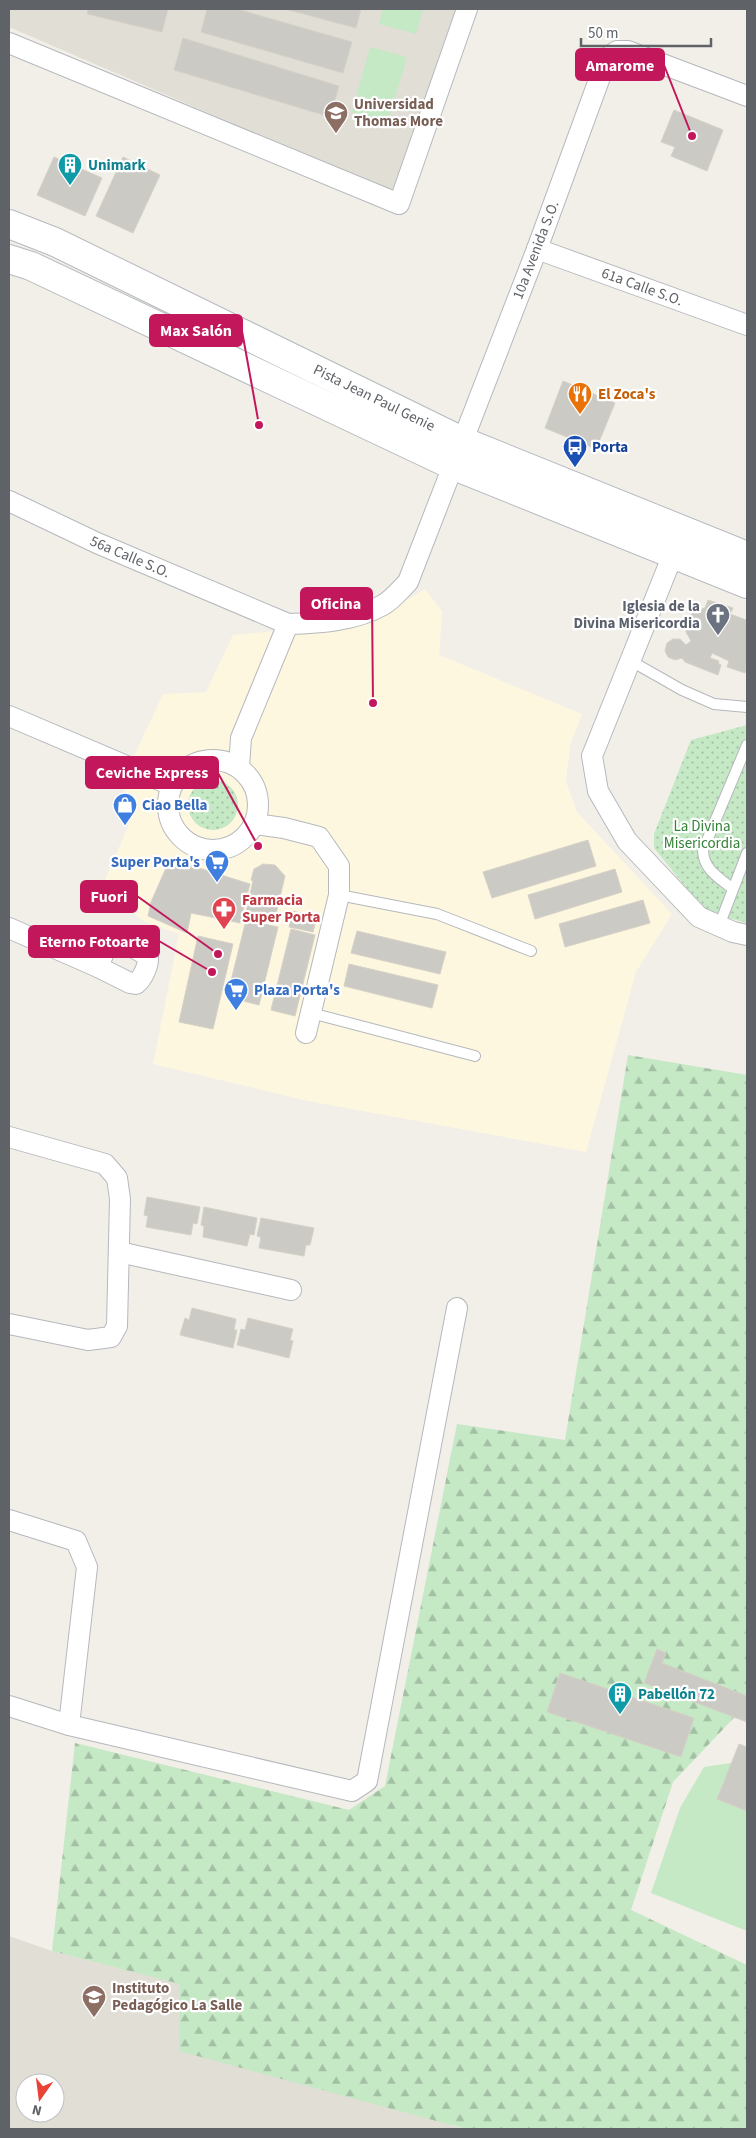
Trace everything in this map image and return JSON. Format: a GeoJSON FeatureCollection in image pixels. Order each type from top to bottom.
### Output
{"type":"FeatureCollection","features":[{"type":"Feature","properties":{"kind":"main road","name":"Pista Jean Paul Genie"},"geometry":{"type":"LineString","coordinates":[[9,224],[55,242],[457,453]]}},
{"type":"Feature","properties":{"kind":"main road","name":"Pista Jean Paul Genie"},"geometry":{"type":"LineString","coordinates":[[9,258],[457,453],[569,483],[678,542],[747,584]]}},
{"type":"Feature","properties":{"kind":"main road","name":"Pista Jean Paul Genie"},"geometry":{"type":"LineString","coordinates":[[678,542],[747,556]]}},
{"type":"Feature","properties":{"kind":"street"},"geometry":{"type":"LineString","coordinates":[[9,44],[400,204],[467,9]]}},
{"type":"Feature","properties":{"kind":"street","name":"10a Avenida S.O."},"geometry":{"type":"LineString","coordinates":[[288,624],[317,623],[354,617],[384,605],[408,582],[537,249],[607,58],[617,51],[628,51],[747,96]]}},
{"type":"Feature","properties":{"kind":"street","name":"61a Calle S.O."},"geometry":{"type":"LineString","coordinates":[[537,249],[747,325]]}},
{"type":"Feature","properties":{"kind":"street","name":"56a Calle S.O."},"geometry":{"type":"LineString","coordinates":[[9,501],[97,543],[288,624]]}},
{"type":"Feature","properties":{"kind":"street"},"geometry":{"type":"LineString","coordinates":[[678,542],[592,756],[598,791],[627,841],[699,917],[733,932],[747,935]]}},
{"type":"Feature","properties":{"kind":"street"},"geometry":{"type":"LineString","coordinates":[[239,768],[241,738],[288,624]]}},
{"type":"Feature","properties":{"kind":"street"},"geometry":{"type":"LineString","coordinates":[[9,716],[172,785]]}},
{"type":"Feature","properties":{"kind":"street"},"geometry":{"type":"LineString","coordinates":[[209,759],[224,761],[239,768],[250,779],[257,793],[258,809],[254,824],[245,837],[232,846],[217,850],[201,848],[186,842],[175,830],[169,816],[167,800],[172,785],[180,772],[194,763],[209,759]]}},
{"type":"Feature","properties":{"kind":"street"},"geometry":{"type":"LineString","coordinates":[[254,824],[284,828],[319,837],[339,866],[339,895],[306,1033]]}},
{"type":"Feature","properties":{"kind":"street"},"geometry":{"type":"LineString","coordinates":[[9,928],[98,967]]}},
{"type":"Feature","properties":{"kind":"street"},"geometry":{"type":"LineString","coordinates":[[9,1137],[105,1164],[117,1178],[120,1199],[116,1326],[111,1337],[88,1340],[9,1324]]}},
{"type":"Feature","properties":{"kind":"street"},"geometry":{"type":"LineString","coordinates":[[119,1252],[291,1290]]}},
{"type":"Feature","properties":{"kind":"street"},"geometry":{"type":"LineString","coordinates":[[9,1706],[69,1725],[352,1790],[366,1782],[457,1308]]}},
{"type":"Feature","properties":{"kind":"street"},"geometry":{"type":"LineString","coordinates":[[9,1520],[76,1541],[87,1567],[69,1725]]}},
{"type":"Feature","properties":{"kind":"lane"},"geometry":{"type":"LineString","coordinates":[[631,661],[682,690],[714,704],[747,707]]}},
{"type":"Feature","properties":{"kind":"lane"},"geometry":{"type":"LineString","coordinates":[[732,888],[711,873],[705,863],[703,850],[747,745]]}},
{"type":"Feature","properties":{"kind":"lane"},"geometry":{"type":"LineString","coordinates":[[720,926],[732,888],[747,853]]}},
{"type":"Feature","properties":{"kind":"lane"},"geometry":{"type":"LineString","coordinates":[[339,895],[437,914],[531,951]]}},
{"type":"Feature","properties":{"kind":"lane"},"geometry":{"type":"LineString","coordinates":[[311,1013],[475,1056]]}},
{"type":"Feature","properties":{"kind":"shaded area","name":"Universidad Thomas More"},"geometry":{"type":"Polygon","coordinates":[[[9,9],[456,9],[396,194],[9,27],[9,9]]]}},
{"type":"Feature","properties":{"kind":"shaded area"},"geometry":{"type":"Polygon","coordinates":[[[425,589],[442,611],[439,655],[582,714],[570,745],[566,782],[577,812],[672,914],[636,972],[586,1152],[308,1101],[153,1064],[179,934],[145,922],[102,887],[135,810],[121,784],[163,694],[206,692],[233,635],[373,621],[425,589]]]}},
{"type":"Feature","properties":{"kind":"shaded area","name":"Instituto Pedagógico La Salle"},"geometry":{"type":"Polygon","coordinates":[[[9,1936],[52,1951],[181,1984],[453,2126],[466,2129],[9,2129],[9,1936]]]}},
{"type":"Feature","properties":{"kind":"green space"},"geometry":{"type":"Polygon","coordinates":[[[383,9],[423,9],[416,34],[379,24],[383,9]]]}},
{"type":"Feature","properties":{"kind":"green space"},"geometry":{"type":"Polygon","coordinates":[[[370,47],[407,57],[388,122],[352,112],[370,47]]]}},
{"type":"Feature","properties":{"kind":"green space","name":"La Divina Misericordia"},"geometry":{"type":"Polygon","coordinates":[[[747,725],[747,923],[710,913],[654,848],[654,834],[691,740],[747,725]]]}},
{"type":"Feature","properties":{"kind":"green space"},"geometry":{"type":"Polygon","coordinates":[[[208,780],[218,780],[231,787],[238,800],[238,810],[231,823],[218,830],[208,830],[199,826],[192,819],[188,810],[188,800],[192,791],[199,784],[208,780]]]}},
{"type":"Feature","properties":{"kind":"green space"},"geometry":{"type":"Polygon","coordinates":[[[628,1055],[747,1075],[747,1704],[673,1782],[631,1910],[747,1965],[747,2129],[466,2129],[179,2051],[180,1984],[52,1951],[75,1743],[349,1810],[385,1786],[457,1424],[565,1440],[628,1055]]]}},
{"type":"Feature","properties":{"kind":"green space"},"geometry":{"type":"Polygon","coordinates":[[[747,1762],[747,1931],[651,1893],[680,1808],[704,1767],[747,1762]]]}},
{"type":"Feature","properties":{"kind":"building"},"geometry":{"type":"Polygon","coordinates":[[[88,9],[168,9],[162,32],[87,14],[88,9]]]}},
{"type":"Feature","properties":{"kind":"building"},"geometry":{"type":"Polygon","coordinates":[[[207,9],[237,9],[352,42],[343,73],[201,32],[207,9]]]}},
{"type":"Feature","properties":{"kind":"building"},"geometry":{"type":"Polygon","coordinates":[[[285,9],[361,9],[356,28],[285,9]]]}},
{"type":"Feature","properties":{"kind":"building"},"geometry":{"type":"Polygon","coordinates":[[[183,38],[339,86],[330,117],[174,70],[183,38]]]}},
{"type":"Feature","properties":{"kind":"building"},"geometry":{"type":"Polygon","coordinates":[[[674,110],[723,130],[707,171],[671,156],[675,147],[661,142],[674,110]]]}},
{"type":"Feature","properties":{"kind":"building","name":"Unimark"},"geometry":{"type":"Polygon","coordinates":[[[54,157],[102,178],[85,216],[37,195],[54,157]]]}},
{"type":"Feature","properties":{"kind":"building"},"geometry":{"type":"Polygon","coordinates":[[[123,157],[160,175],[133,233],[96,216],[123,157]]]}},
{"type":"Feature","properties":{"kind":"building","name":"El Zoca's"},"geometry":{"type":"Polygon","coordinates":[[[563,381],[615,403],[596,449],[545,428],[563,381]]]}},
{"type":"Feature","properties":{"kind":"building","name":"Iglesia de la Divina Misericordia"},"geometry":{"type":"Polygon","coordinates":[[[708,600],[733,608],[730,614],[746,620],[747,617],[747,668],[745,673],[727,667],[729,661],[712,653],[710,658],[719,661],[718,663],[721,665],[718,675],[685,662],[682,658],[675,660],[668,657],[665,651],[667,643],[673,639],[680,639],[686,645],[691,641],[686,632],[685,624],[689,616],[695,611],[705,608],[708,600]]]}},
{"type":"Feature","properties":{"kind":"building"},"geometry":{"type":"Polygon","coordinates":[[[588,840],[596,866],[492,898],[483,872],[588,840]]]}},
{"type":"Feature","properties":{"kind":"building"},"geometry":{"type":"Polygon","coordinates":[[[170,859],[250,884],[240,923],[191,913],[187,933],[148,916],[151,902],[170,859]]]}},
{"type":"Feature","properties":{"kind":"building"},"geometry":{"type":"Polygon","coordinates":[[[263,864],[275,865],[285,876],[274,923],[245,916],[254,869],[263,864]]]}},
{"type":"Feature","properties":{"kind":"building"},"geometry":{"type":"Polygon","coordinates":[[[615,869],[622,892],[535,919],[528,895],[615,869]]]}},
{"type":"Feature","properties":{"kind":"building"},"geometry":{"type":"Polygon","coordinates":[[[643,900],[650,923],[565,947],[559,924],[643,900]]]}},
{"type":"Feature","properties":{"kind":"building"},"geometry":{"type":"Polygon","coordinates":[[[293,911],[317,917],[313,932],[289,927],[293,911]]]}},
{"type":"Feature","properties":{"kind":"building"},"geometry":{"type":"Polygon","coordinates":[[[246,920],[278,927],[259,1005],[227,997],[246,920]]]}},
{"type":"Feature","properties":{"kind":"building"},"geometry":{"type":"Polygon","coordinates":[[[291,929],[315,935],[295,1016],[271,1010],[291,929]]]}},
{"type":"Feature","properties":{"kind":"building"},"geometry":{"type":"Polygon","coordinates":[[[357,931],[446,952],[440,974],[351,953],[357,931]]]}},
{"type":"Feature","properties":{"kind":"building"},"geometry":{"type":"Polygon","coordinates":[[[198,936],[233,944],[213,1029],[179,1022],[198,936]]]}},
{"type":"Feature","properties":{"kind":"building"},"geometry":{"type":"Polygon","coordinates":[[[349,964],[438,985],[432,1008],[344,986],[349,964]]]}},
{"type":"Feature","properties":{"kind":"building"},"geometry":{"type":"Polygon","coordinates":[[[147,1197],[200,1207],[197,1224],[193,1223],[191,1235],[146,1227],[148,1216],[144,1215],[147,1197]]]}},
{"type":"Feature","properties":{"kind":"building"},"geometry":{"type":"Polygon","coordinates":[[[204,1207],[257,1218],[254,1235],[250,1234],[247,1246],[203,1237],[204,1226],[201,1225],[204,1207]]]}},
{"type":"Feature","properties":{"kind":"building"},"geometry":{"type":"Polygon","coordinates":[[[261,1218],[314,1228],[310,1245],[306,1245],[304,1256],[259,1248],[261,1237],[257,1236],[261,1218]]]}},
{"type":"Feature","properties":{"kind":"building"},"geometry":{"type":"Polygon","coordinates":[[[192,1308],[236,1319],[234,1330],[237,1330],[233,1348],[180,1335],[185,1318],[189,1320],[192,1308]]]}},
{"type":"Feature","properties":{"kind":"building"},"geometry":{"type":"Polygon","coordinates":[[[248,1318],[293,1329],[290,1340],[293,1341],[289,1358],[237,1345],[241,1329],[245,1330],[248,1318]]]}},
{"type":"Feature","properties":{"kind":"building"},"geometry":{"type":"Polygon","coordinates":[[[657,1649],[666,1653],[662,1663],[747,1696],[747,1722],[644,1683],[657,1649]]]}},
{"type":"Feature","properties":{"kind":"building","name":"Pabellón 72"},"geometry":{"type":"Polygon","coordinates":[[[560,1673],[694,1718],[681,1757],[547,1712],[560,1673]]]}},
{"type":"Feature","properties":{"kind":"building"},"geometry":{"type":"Polygon","coordinates":[[[739,1744],[747,1747],[747,1811],[717,1799],[739,1744]]]}},
{"type":"Feature","properties":{"kind":"place","name":"Universidad Thomas More"},"geometry":{"type":"Point","coordinates":[336,134]}},
{"type":"Feature","properties":{"kind":"place","name":"Amarome"},"geometry":{"type":"Point","coordinates":[692,136]}},
{"type":"Feature","properties":{"kind":"place","name":"Unimark"},"geometry":{"type":"Point","coordinates":[70,186]}},
{"type":"Feature","properties":{"kind":"place","name":"El Zoca's"},"geometry":{"type":"Point","coordinates":[580,415]}},
{"type":"Feature","properties":{"kind":"place","name":"Max Salón"},"geometry":{"type":"Point","coordinates":[259,425]}},
{"type":"Feature","properties":{"kind":"place","name":"Porta"},"geometry":{"type":"Point","coordinates":[575,468]}},
{"type":"Feature","properties":{"kind":"place","name":"Iglesia de la Divina Misericordia"},"geometry":{"type":"Point","coordinates":[718,636]}},
{"type":"Feature","properties":{"kind":"place","name":"Oficina"},"geometry":{"type":"Point","coordinates":[373,703]}},
{"type":"Feature","properties":{"kind":"place","name":"Ciao Bella"},"geometry":{"type":"Point","coordinates":[125,826]}},
{"type":"Feature","properties":{"kind":"place","name":"Ceviche Express"},"geometry":{"type":"Point","coordinates":[258,846]}},
{"type":"Feature","properties":{"kind":"place","name":"Super Porta's"},"geometry":{"type":"Point","coordinates":[217,883]}},
{"type":"Feature","properties":{"kind":"place","name":"Farmacia Super Porta"},"geometry":{"type":"Point","coordinates":[224,930]}},
{"type":"Feature","properties":{"kind":"place","name":"Fuori"},"geometry":{"type":"Point","coordinates":[218,954]}},
{"type":"Feature","properties":{"kind":"place","name":"Eterno Fotoarte"},"geometry":{"type":"Point","coordinates":[212,972]}},
{"type":"Feature","properties":{"kind":"place","name":"Plaza Porta's"},"geometry":{"type":"Point","coordinates":[236,1011]}},
{"type":"Feature","properties":{"kind":"place","name":"Pabellón 72"},"geometry":{"type":"Point","coordinates":[620,1715]}},
{"type":"Feature","properties":{"kind":"place","name":"Instituto Pedagógico La Salle"},"geometry":{"type":"Point","coordinates":[94,2018]}}]}
